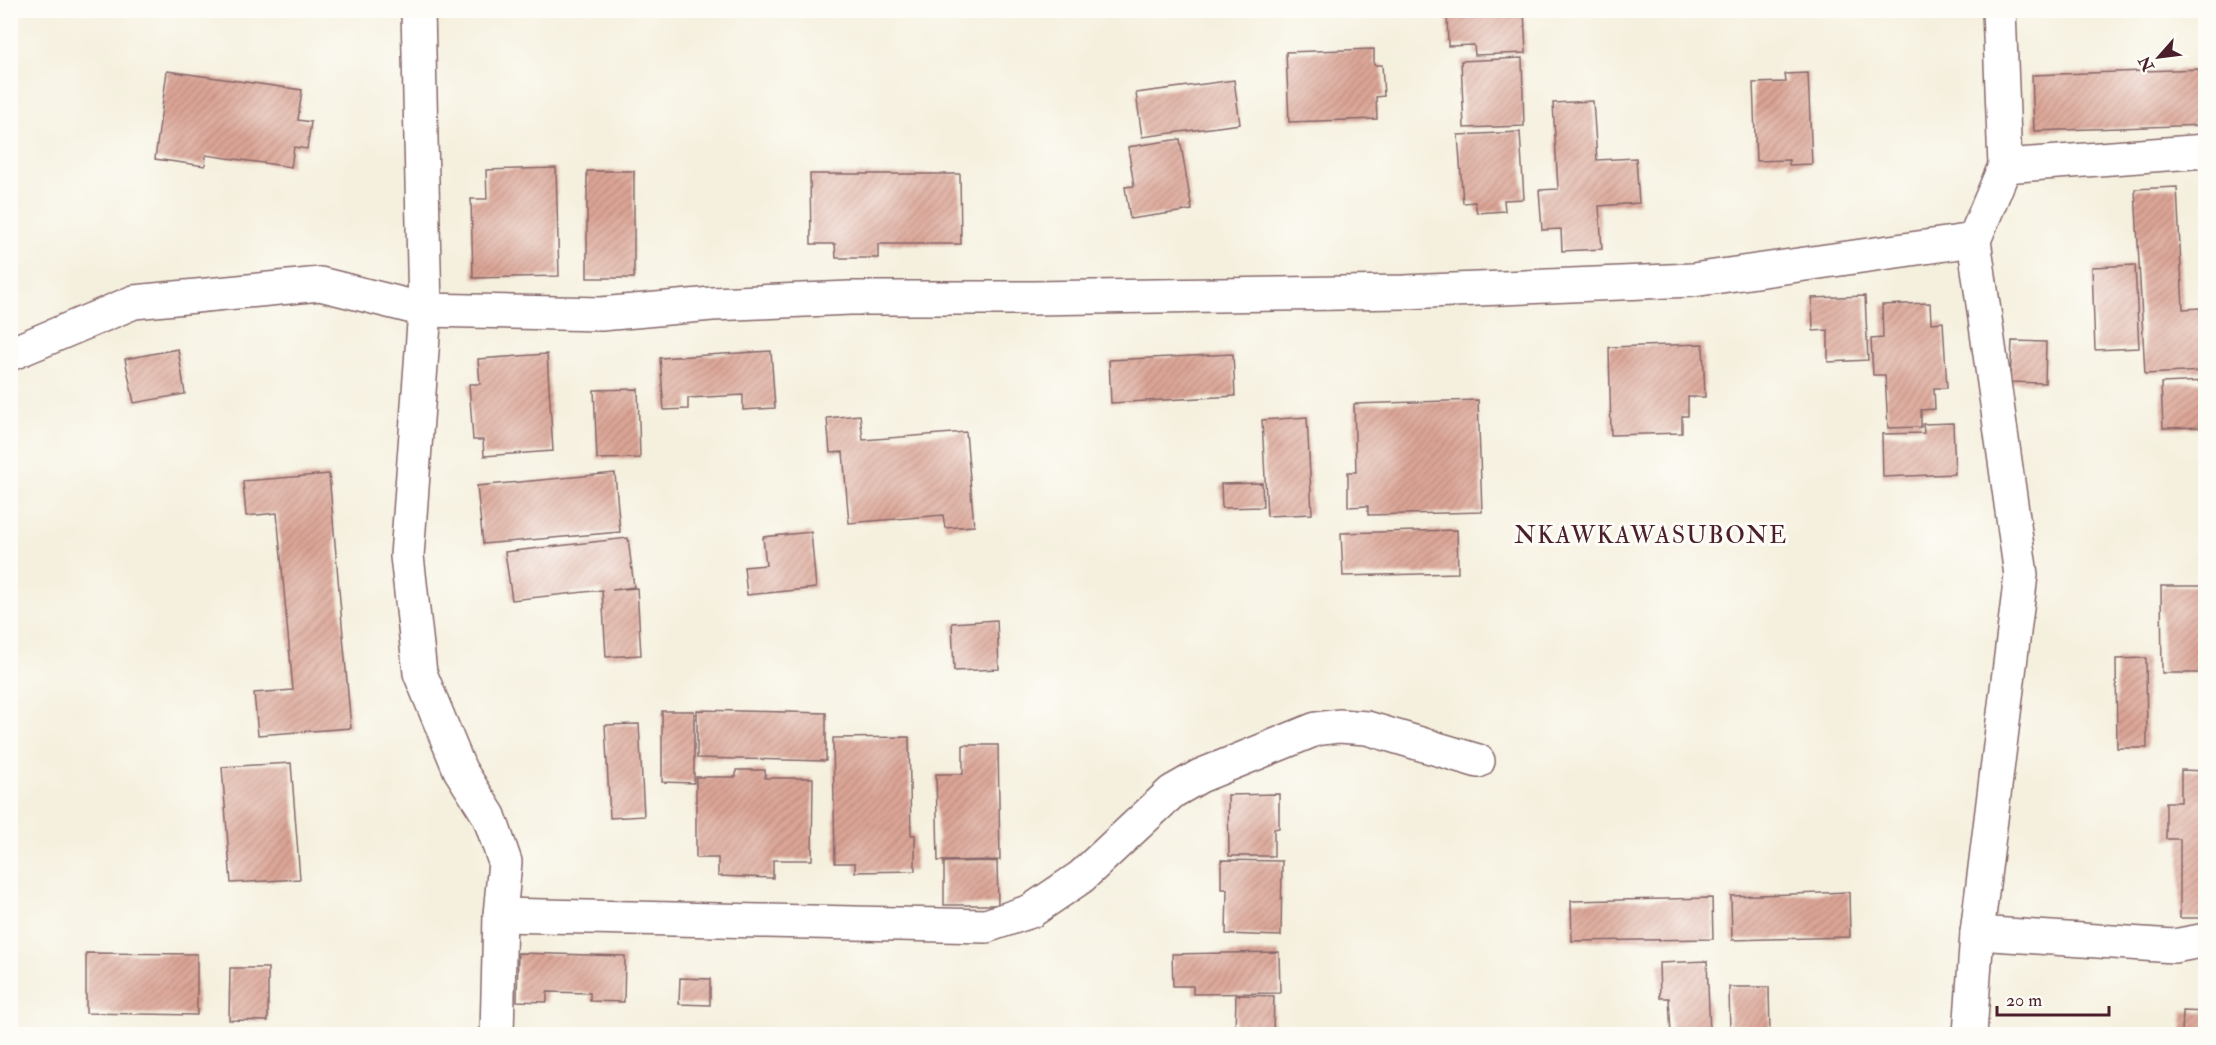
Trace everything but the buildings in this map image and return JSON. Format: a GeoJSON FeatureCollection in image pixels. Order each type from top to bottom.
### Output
{"type":"FeatureCollection","features":[{"type":"Feature","properties":{"kind":"street"},"geometry":{"type":"LineString","coordinates":[[418,10],[426,310],[407,556],[420,674],[460,770],[489,816],[505,862],[500,915],[497,1035]]}},
{"type":"Feature","properties":{"kind":"street"},"geometry":{"type":"LineString","coordinates":[[1970,1035],[1977,933],[2021,574],[1974,240],[2005,166],[1999,10]]}},
{"type":"Feature","properties":{"kind":"street"},"geometry":{"type":"LineString","coordinates":[[2005,166],[2205,151]]}},
{"type":"Feature","properties":{"kind":"street"},"geometry":{"type":"LineString","coordinates":[[10,354],[135,302],[320,284],[426,310],[601,314],[712,304],[850,298],[1033,298],[1404,292],[1670,281],[1974,240]]}},
{"type":"Feature","properties":{"kind":"street"},"geometry":{"type":"LineString","coordinates":[[500,915],[986,926],[1031,911],[1080,877],[1172,792],[1200,776],[1316,729],[1339,726],[1367,728],[1478,761]]}},
{"type":"Feature","properties":{"kind":"street"},"geometry":{"type":"LineString","coordinates":[[1977,933],[2174,946],[2205,940]]}},
{"type":"Feature","properties":{"kind":"district","name":"NKAWKAWASUBONE"},"geometry":{"type":"Point","coordinates":[1651,535]}}]}
